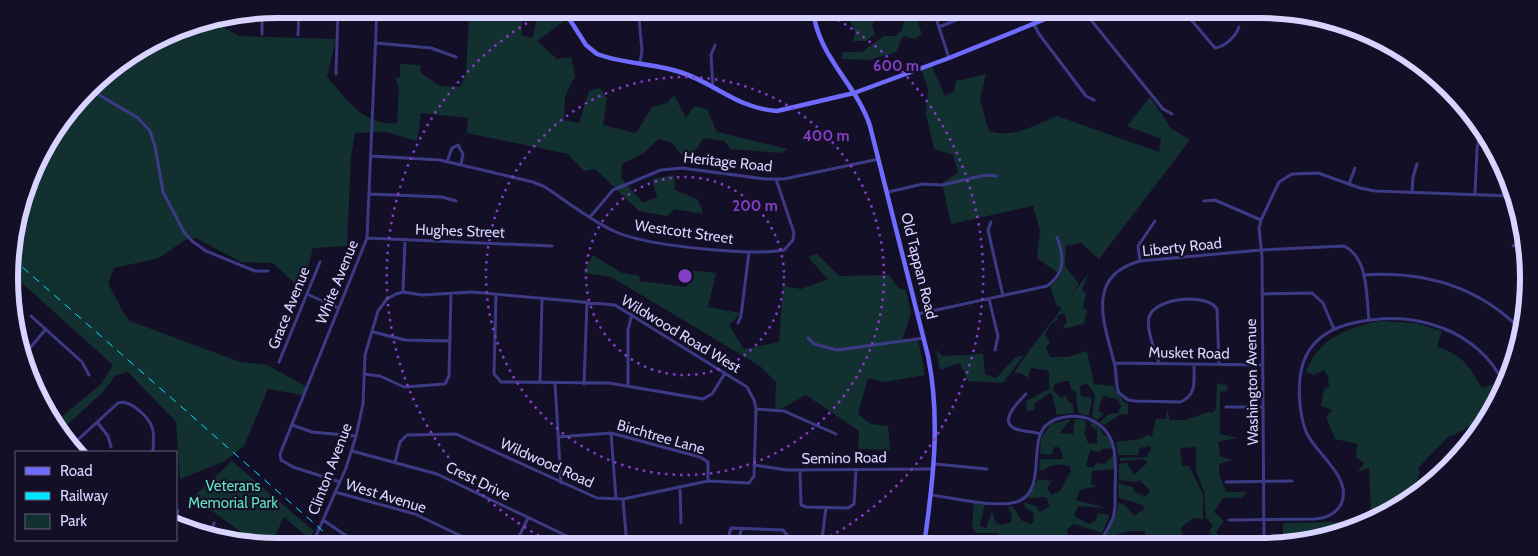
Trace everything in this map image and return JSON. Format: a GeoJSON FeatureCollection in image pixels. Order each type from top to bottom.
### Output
{"type":"FeatureCollection","features":[{"type":"Feature","properties":{"kind":"street"},"geometry":{"type":"LineString","coordinates":[[262,18],[262,34]]}},
{"type":"Feature","properties":{"kind":"street"},"geometry":{"type":"LineString","coordinates":[[298,35],[299,18]]}},
{"type":"Feature","properties":{"kind":"street"},"geometry":{"type":"LineString","coordinates":[[336,74],[338,18]]}},
{"type":"Feature","properties":{"kind":"street","name":"White Avenue"},"geometry":{"type":"LineString","coordinates":[[284,463],[280,454],[367,238],[377,18]]}},
{"type":"Feature","properties":{"kind":"street"},"geometry":{"type":"LineString","coordinates":[[568,18],[593,52],[602,56],[680,72],[738,102],[776,111],[854,93],[949,58],[1047,18]]}},
{"type":"Feature","properties":{"kind":"street"},"geometry":{"type":"LineString","coordinates":[[639,18],[642,50],[640,63]]}},
{"type":"Feature","properties":{"kind":"street","name":"Old Tappan Road"},"geometry":{"type":"LineString","coordinates":[[815,18],[817,32],[825,50],[854,93],[868,121],[888,192],[924,338],[932,382],[936,446],[932,495],[925,538]]}},
{"type":"Feature","properties":{"kind":"street"},"geometry":{"type":"LineString","coordinates":[[936,18],[949,58]]}},
{"type":"Feature","properties":{"kind":"street"},"geometry":{"type":"LineString","coordinates":[[939,27],[962,18]]}},
{"type":"Feature","properties":{"kind":"street"},"geometry":{"type":"LineString","coordinates":[[1030,18],[1032,24],[1086,96],[1094,100]]}},
{"type":"Feature","properties":{"kind":"street"},"geometry":{"type":"LineString","coordinates":[[1089,18],[1163,109],[1172,114]]}},
{"type":"Feature","properties":{"kind":"street"},"geometry":{"type":"LineString","coordinates":[[1190,18],[1215,48],[1222,46],[1237,33],[1239,27]]}},
{"type":"Feature","properties":{"kind":"street"},"geometry":{"type":"LineString","coordinates":[[376,43],[430,48],[456,57]]}},
{"type":"Feature","properties":{"kind":"street"},"geometry":{"type":"LineString","coordinates":[[713,89],[711,55],[715,45]]}},
{"type":"Feature","properties":{"kind":"street"},"geometry":{"type":"LineString","coordinates":[[95,93],[138,118],[150,131],[156,146],[163,192],[184,232],[192,241],[202,249],[254,272],[268,271]]}},
{"type":"Feature","properties":{"kind":"street"},"geometry":{"type":"LineString","coordinates":[[1475,194],[1477,149],[1479,137]]}},
{"type":"Feature","properties":{"kind":"street"},"geometry":{"type":"LineString","coordinates":[[447,162],[452,148],[458,146],[463,154],[462,165]]}},
{"type":"Feature","properties":{"kind":"street","name":"Westcott Street"},"geometry":{"type":"LineString","coordinates":[[371,156],[413,157],[447,162],[539,184],[618,233],[637,238],[749,252],[784,250],[793,240],[794,233],[776,179]]}},
{"type":"Feature","properties":{"kind":"street","name":"Heritage Road"},"geometry":{"type":"LineString","coordinates":[[590,217],[613,190],[661,170],[682,168],[776,179],[804,177],[879,159]]}},
{"type":"Feature","properties":{"kind":"street"},"geometry":{"type":"LineString","coordinates":[[1412,192],[1413,177],[1417,164]]}},
{"type":"Feature","properties":{"kind":"street"},"geometry":{"type":"LineString","coordinates":[[1349,184],[1356,168]]}},
{"type":"Feature","properties":{"kind":"street"},"geometry":{"type":"LineString","coordinates":[[1204,201],[1215,200],[1261,220],[1275,189],[1285,177],[1312,172],[1367,190],[1508,196]]}},
{"type":"Feature","properties":{"kind":"street"},"geometry":{"type":"LineString","coordinates":[[888,192],[923,184],[942,185],[985,175],[996,176]]}},
{"type":"Feature","properties":{"kind":"street"},"geometry":{"type":"LineString","coordinates":[[369,194],[442,197],[456,202]]}},
{"type":"Feature","properties":{"kind":"street","name":"Washington Avenue"},"geometry":{"type":"LineString","coordinates":[[1261,220],[1259,228],[1262,294],[1264,538]]}},
{"type":"Feature","properties":{"kind":"street"},"geometry":{"type":"LineString","coordinates":[[1140,262],[1138,246],[1155,221]]}},
{"type":"Feature","properties":{"kind":"street"},"geometry":{"type":"LineString","coordinates":[[991,222],[988,230],[1003,296]]}},
{"type":"Feature","properties":{"kind":"street"},"geometry":{"type":"LineString","coordinates":[[918,314],[1045,287],[1051,283],[1061,270],[1062,252],[1057,237]]}},
{"type":"Feature","properties":{"kind":"street","name":"Hughes Street"},"geometry":{"type":"LineString","coordinates":[[367,238],[552,246]]}},
{"type":"Feature","properties":{"kind":"street"},"geometry":{"type":"LineString","coordinates":[[403,292],[405,240]]}},
{"type":"Feature","properties":{"kind":"street"},"geometry":{"type":"LineString","coordinates":[[1513,246],[1518,244]]}},
{"type":"Feature","properties":{"kind":"street","name":"Liberty Road"},"geometry":{"type":"LineString","coordinates":[[1194,364],[1193,388],[1191,395],[1186,400],[1180,402],[1135,401],[1128,400],[1119,393],[1114,363],[1103,324],[1102,303],[1109,284],[1116,274],[1124,268],[1140,262],[1261,250],[1344,246],[1357,256],[1363,276],[1370,320]]}},
{"type":"Feature","properties":{"kind":"street"},"geometry":{"type":"LineString","coordinates":[[738,323],[741,316],[749,252]]}},
{"type":"Feature","properties":{"kind":"street","name":"Grace Avenue"},"geometry":{"type":"LineString","coordinates":[[279,362],[320,262]]}},
{"type":"Feature","properties":{"kind":"street"},"geometry":{"type":"LineString","coordinates":[[1363,276],[1400,274],[1441,281],[1486,301],[1516,326]]}},
{"type":"Feature","properties":{"kind":"street"},"geometry":{"type":"LineString","coordinates":[[1262,294],[1306,291],[1312,293],[1322,303],[1334,329]]}},
{"type":"Feature","properties":{"kind":"street","name":"Wildwood Road West"},"geometry":{"type":"LineString","coordinates":[[403,292],[422,295],[472,292],[615,305],[725,373],[750,391],[756,409],[754,465]]}},
{"type":"Feature","properties":{"kind":"street","name":"Clinton Avenue"},"geometry":{"type":"LineString","coordinates":[[315,538],[352,451],[363,404],[365,355],[378,311],[392,296],[403,292]]}},
{"type":"Feature","properties":{"kind":"street"},"geometry":{"type":"LineString","coordinates":[[364,374],[380,376],[404,386],[442,385],[449,376],[451,293]]}},
{"type":"Feature","properties":{"kind":"street"},"geometry":{"type":"LineString","coordinates":[[307,294],[338,308]]}},
{"type":"Feature","properties":{"kind":"street"},"geometry":{"type":"LineString","coordinates":[[496,294],[494,376],[504,383],[608,383],[703,399],[712,394],[725,373]]}},
{"type":"Feature","properties":{"kind":"street"},"geometry":{"type":"LineString","coordinates":[[540,383],[542,298]]}},
{"type":"Feature","properties":{"kind":"street"},"geometry":{"type":"LineString","coordinates":[[989,299],[998,336],[995,350]]}},
{"type":"Feature","properties":{"kind":"street"},"geometry":{"type":"LineString","coordinates":[[1159,363],[1149,327],[1152,311],[1164,302],[1204,300],[1214,304],[1217,309],[1219,364]]}},
{"type":"Feature","properties":{"kind":"street"},"geometry":{"type":"LineString","coordinates":[[584,384],[587,302]]}},
{"type":"Feature","properties":{"kind":"street"},"geometry":{"type":"LineString","coordinates":[[628,386],[628,330],[632,314]]}},
{"type":"Feature","properties":{"kind":"street"},"geometry":{"type":"LineString","coordinates":[[31,316],[82,362],[89,375]]}},
{"type":"Feature","properties":{"kind":"street"},"geometry":{"type":"LineString","coordinates":[[1229,520],[1325,518],[1340,507],[1343,498],[1343,488],[1340,478],[1308,434],[1301,412],[1302,364],[1316,342],[1334,329],[1370,320],[1405,318],[1438,326],[1465,339],[1489,359],[1501,378]]}},
{"type":"Feature","properties":{"kind":"street"},"geometry":{"type":"LineString","coordinates":[[27,349],[46,329]]}},
{"type":"Feature","properties":{"kind":"street"},"geometry":{"type":"LineString","coordinates":[[373,332],[405,340],[450,341]]}},
{"type":"Feature","properties":{"kind":"street"},"geometry":{"type":"LineString","coordinates":[[808,338],[814,344],[837,350],[924,338]]}},
{"type":"Feature","properties":{"kind":"street","name":"Musket Road"},"geometry":{"type":"LineString","coordinates":[[1114,363],[1263,365]]}},
{"type":"Feature","properties":{"kind":"street"},"geometry":{"type":"LineString","coordinates":[[555,383],[561,483]]}},
{"type":"Feature","properties":{"kind":"street"},"geometry":{"type":"LineString","coordinates":[[1026,394],[1011,409],[1010,422],[1018,430],[1040,434]]}},
{"type":"Feature","properties":{"kind":"street"},"geometry":{"type":"LineString","coordinates":[[75,442],[118,403],[129,403],[150,423],[153,431],[153,451]]}},
{"type":"Feature","properties":{"kind":"street"},"geometry":{"type":"LineString","coordinates":[[1226,407],[1263,407]]}},
{"type":"Feature","properties":{"kind":"street"},"geometry":{"type":"LineString","coordinates":[[756,409],[784,411],[836,434]]}},
{"type":"Feature","properties":{"kind":"street"},"geometry":{"type":"LineString","coordinates":[[932,495],[1000,503],[1020,500],[1027,495],[1035,475],[1040,434],[1048,423],[1075,416],[1083,417],[1099,424],[1111,438],[1115,447],[1113,516],[1102,538]]}},
{"type":"Feature","properties":{"kind":"street"},"geometry":{"type":"LineString","coordinates":[[97,422],[108,436],[111,447]]}},
{"type":"Feature","properties":{"kind":"street"},"geometry":{"type":"LineString","coordinates":[[292,425],[312,432],[356,436]]}},
{"type":"Feature","properties":{"kind":"street","name":"Wildwood Road"},"geometry":{"type":"LineString","coordinates":[[395,462],[400,442],[407,435],[453,433],[592,497],[616,499],[708,482],[749,483],[753,480],[754,465]]}},
{"type":"Feature","properties":{"kind":"street"},"geometry":{"type":"LineString","coordinates":[[612,433],[616,499]]}},
{"type":"Feature","properties":{"kind":"street","name":"Birchtree Lane"},"geometry":{"type":"LineString","coordinates":[[558,437],[612,433],[703,458],[708,462],[708,482]]}},
{"type":"Feature","properties":{"kind":"street","name":"Crest Drive"},"geometry":{"type":"LineString","coordinates":[[352,451],[437,474],[572,538]]}},
{"type":"Feature","properties":{"kind":"street","name":"West Avenue"},"geometry":{"type":"LineString","coordinates":[[284,463],[340,482]]}},
{"type":"Feature","properties":{"kind":"street","name":"Semino Road"},"geometry":{"type":"LineString","coordinates":[[754,465],[777,469],[856,471],[935,467],[987,469]]}},
{"type":"Feature","properties":{"kind":"street"},"geometry":{"type":"LineString","coordinates":[[800,470],[799,502],[806,507],[826,508],[853,507],[856,471]]}},
{"type":"Feature","properties":{"kind":"street"},"geometry":{"type":"LineString","coordinates":[[1226,482],[1292,481]]}},
{"type":"Feature","properties":{"kind":"street"},"geometry":{"type":"LineString","coordinates":[[680,487],[681,523]]}},
{"type":"Feature","properties":{"kind":"street","name":"West Avenue"},"geometry":{"type":"LineString","coordinates":[[336,492],[415,514],[465,538]]}},
{"type":"Feature","properties":{"kind":"street"},"geometry":{"type":"LineString","coordinates":[[623,499],[626,538]]}},
{"type":"Feature","properties":{"kind":"street"},"geometry":{"type":"LineString","coordinates":[[823,538],[826,508]]}},
{"type":"Feature","properties":{"kind":"street"},"geometry":{"type":"LineString","coordinates":[[518,538],[528,518]]}},
{"type":"Feature","properties":{"kind":"street"},"geometry":{"type":"LineString","coordinates":[[323,520],[350,538]]}},
{"type":"Feature","properties":{"kind":"street"},"geometry":{"type":"LineString","coordinates":[[211,530],[214,523]]}},
{"type":"Feature","properties":{"kind":"street"},"geometry":{"type":"LineString","coordinates":[[731,538],[728,532],[731,528],[783,530],[788,538]]}},
{"type":"Feature","properties":{"kind":"street"},"geometry":{"type":"LineString","coordinates":[[739,538],[742,528]]}},
{"type":"Feature","properties":{"kind":"green space"},"geometry":{"type":"Polygon","coordinates":[[[469,18],[521,18],[522,35],[533,38],[536,18],[566,18],[537,41],[557,59],[571,57],[575,76],[565,97],[564,120],[579,123],[589,91],[600,88],[607,98],[603,125],[636,133],[652,107],[667,103],[674,95],[686,118],[694,106],[707,109],[717,132],[788,149],[781,153],[731,149],[724,141],[704,138],[687,162],[672,143],[658,139],[644,153],[622,164],[621,178],[643,203],[657,197],[652,179],[674,175],[675,190],[697,199],[702,209],[702,214],[674,209],[667,216],[639,211],[595,169],[584,171],[568,154],[467,133],[468,118],[421,113],[417,141],[386,132],[355,133],[351,157],[347,246],[313,248],[302,291],[273,263],[241,262],[196,238],[185,240],[159,258],[114,268],[108,283],[123,312],[130,321],[240,362],[267,365],[307,387],[303,395],[268,389],[244,446],[225,461],[180,479],[176,422],[128,372],[116,375],[103,392],[64,427],[57,417],[60,418],[101,384],[113,365],[23,284],[18,286],[20,244],[31,194],[44,163],[71,119],[106,82],[133,61],[163,44],[194,31],[219,25],[239,36],[336,39],[327,77],[357,110],[365,116],[385,123],[397,123],[399,86],[395,79],[400,77],[400,64],[420,65],[421,73],[440,86],[460,87],[466,75],[469,18]]]}},
{"type":"Feature","properties":{"kind":"green space"},"geometry":{"type":"Polygon","coordinates":[[[845,18],[876,18],[872,25],[875,34],[866,41],[853,41],[855,31],[849,19],[845,18]]]}},
{"type":"Feature","properties":{"kind":"green space"},"geometry":{"type":"Polygon","coordinates":[[[903,18],[916,18],[922,34],[915,39],[903,36],[896,52],[869,60],[842,59],[842,52],[862,52],[884,36],[895,36],[902,30],[903,18]]]}},
{"type":"Feature","properties":{"kind":"green space"},"geometry":{"type":"Polygon","coordinates":[[[931,64],[945,96],[954,91],[956,81],[986,74],[980,100],[989,131],[998,133],[1015,132],[1057,116],[1159,152],[1161,139],[1127,126],[1150,97],[1171,128],[1190,140],[1099,259],[1081,243],[1066,246],[1065,266],[1079,284],[1064,304],[1089,273],[1082,289],[1086,294],[1083,308],[1087,310],[1084,324],[1062,329],[1067,321],[1064,313],[1057,316],[1058,319],[1051,324],[1045,334],[1050,342],[1046,347],[1050,357],[1068,357],[1087,351],[1094,384],[1114,386],[1123,401],[1128,404],[1128,414],[1119,415],[1104,425],[1100,422],[1109,414],[1118,413],[1121,406],[1117,399],[1103,396],[1098,411],[1104,414],[1097,420],[1092,416],[1095,395],[1087,383],[1080,386],[1081,396],[1092,398],[1089,416],[1078,413],[1076,392],[1071,389],[1069,381],[1063,381],[1054,385],[1053,390],[1061,398],[1066,395],[1067,400],[1073,405],[1074,413],[1057,415],[1052,394],[1050,393],[1034,404],[1035,410],[1027,411],[1026,401],[1049,389],[1049,371],[1031,368],[1028,378],[1021,373],[1014,373],[1062,308],[1057,306],[1050,287],[1061,275],[1037,258],[1040,231],[1033,206],[951,224],[942,183],[958,173],[953,155],[934,149],[926,114],[928,90],[921,68],[931,64]]]}},
{"type":"Feature","properties":{"kind":"green space"},"geometry":{"type":"Polygon","coordinates":[[[817,254],[839,276],[890,275],[898,288],[906,290],[911,313],[902,341],[918,339],[925,375],[884,382],[868,378],[858,414],[871,424],[888,426],[890,450],[858,449],[859,431],[806,395],[779,410],[775,410],[776,382],[760,366],[611,277],[583,273],[593,255],[622,273],[639,276],[640,281],[686,287],[689,270],[716,273],[708,307],[741,313],[729,325],[744,349],[779,342],[783,286],[801,289],[828,279],[808,257],[817,254]]]}},
{"type":"Feature","properties":{"kind":"green space"},"geometry":{"type":"Polygon","coordinates":[[[1380,321],[1416,323],[1442,331],[1437,347],[1446,350],[1464,362],[1482,388],[1499,382],[1477,423],[1452,436],[1450,435],[1418,468],[1420,473],[1412,490],[1369,515],[1371,509],[1369,468],[1358,472],[1364,463],[1356,457],[1357,444],[1335,439],[1326,417],[1332,410],[1321,406],[1324,389],[1329,387],[1328,377],[1324,370],[1314,375],[1306,372],[1318,351],[1326,343],[1335,336],[1356,327],[1380,321]]]}},
{"type":"Feature","properties":{"kind":"green space"},"geometry":{"type":"Polygon","coordinates":[[[936,350],[943,356],[983,354],[985,374],[996,378],[1015,358],[1024,355],[1003,383],[968,381],[960,363],[940,370],[936,350]]]}},
{"type":"Feature","properties":{"kind":"green space"},"geometry":{"type":"Polygon","coordinates":[[[1217,383],[1228,386],[1227,391],[1220,392],[1220,434],[1237,438],[1218,442],[1220,456],[1232,460],[1219,464],[1220,477],[1226,492],[1247,492],[1242,498],[1223,498],[1214,512],[1224,521],[1216,532],[1221,538],[1216,538],[1209,532],[1213,525],[1206,518],[1204,492],[1196,470],[1196,447],[1180,448],[1182,466],[1189,466],[1203,494],[1203,519],[1193,518],[1181,528],[1183,538],[1146,538],[1145,531],[1129,531],[1116,535],[1116,538],[1105,538],[1116,514],[1118,503],[1125,505],[1134,516],[1144,509],[1143,505],[1119,498],[1118,483],[1133,487],[1135,492],[1146,497],[1150,490],[1139,480],[1136,482],[1119,480],[1119,464],[1127,463],[1134,475],[1148,462],[1141,459],[1120,461],[1120,458],[1148,457],[1148,453],[1151,451],[1150,446],[1139,448],[1138,455],[1118,455],[1116,442],[1140,439],[1148,435],[1152,436],[1156,419],[1166,419],[1167,408],[1170,420],[1185,420],[1209,412],[1213,413],[1216,408],[1217,383]]]}},
{"type":"Feature","properties":{"kind":"green space"},"geometry":{"type":"Polygon","coordinates":[[[1071,419],[1060,433],[1073,434],[1075,419],[1085,420],[1086,428],[1084,432],[1088,443],[1097,444],[1097,430],[1091,426],[1091,421],[1100,428],[1103,435],[1107,436],[1113,448],[1102,449],[1099,452],[1090,450],[1086,466],[1093,468],[1096,463],[1104,464],[1114,455],[1114,469],[1092,471],[1091,484],[1098,486],[1080,490],[1076,500],[1107,508],[1078,506],[1074,516],[1089,524],[1095,521],[1098,513],[1110,515],[1102,533],[1074,524],[1067,529],[1069,538],[997,538],[999,533],[976,533],[972,527],[974,502],[985,503],[980,526],[986,528],[992,512],[996,523],[1003,525],[1011,522],[1012,516],[1008,506],[1013,507],[1021,520],[1030,524],[1034,521],[1033,512],[1025,508],[1024,502],[1036,506],[1040,512],[1050,506],[1046,497],[1027,498],[1038,479],[1052,481],[1047,488],[1051,495],[1060,491],[1071,471],[1069,466],[1062,465],[1051,466],[1043,471],[1039,469],[1040,459],[1063,459],[1061,450],[1058,447],[1054,447],[1052,455],[1040,454],[1041,438],[1051,424],[1071,419]]]}},
{"type":"Feature","properties":{"kind":"green space","name":"Veterans Memorial Park"},"geometry":{"type":"Polygon","coordinates":[[[232,461],[314,531],[309,538],[284,517],[274,538],[248,537],[193,497],[232,461]]]}},
{"type":"Feature","properties":{"kind":"green space"},"geometry":{"type":"Polygon","coordinates":[[[1341,522],[1347,524],[1327,530],[1283,537],[1283,523],[1341,522]]]}},
{"type":"Feature","properties":{"kind":"railway"},"geometry":{"type":"LineString","coordinates":[[18,263],[331,538]]}}]}
